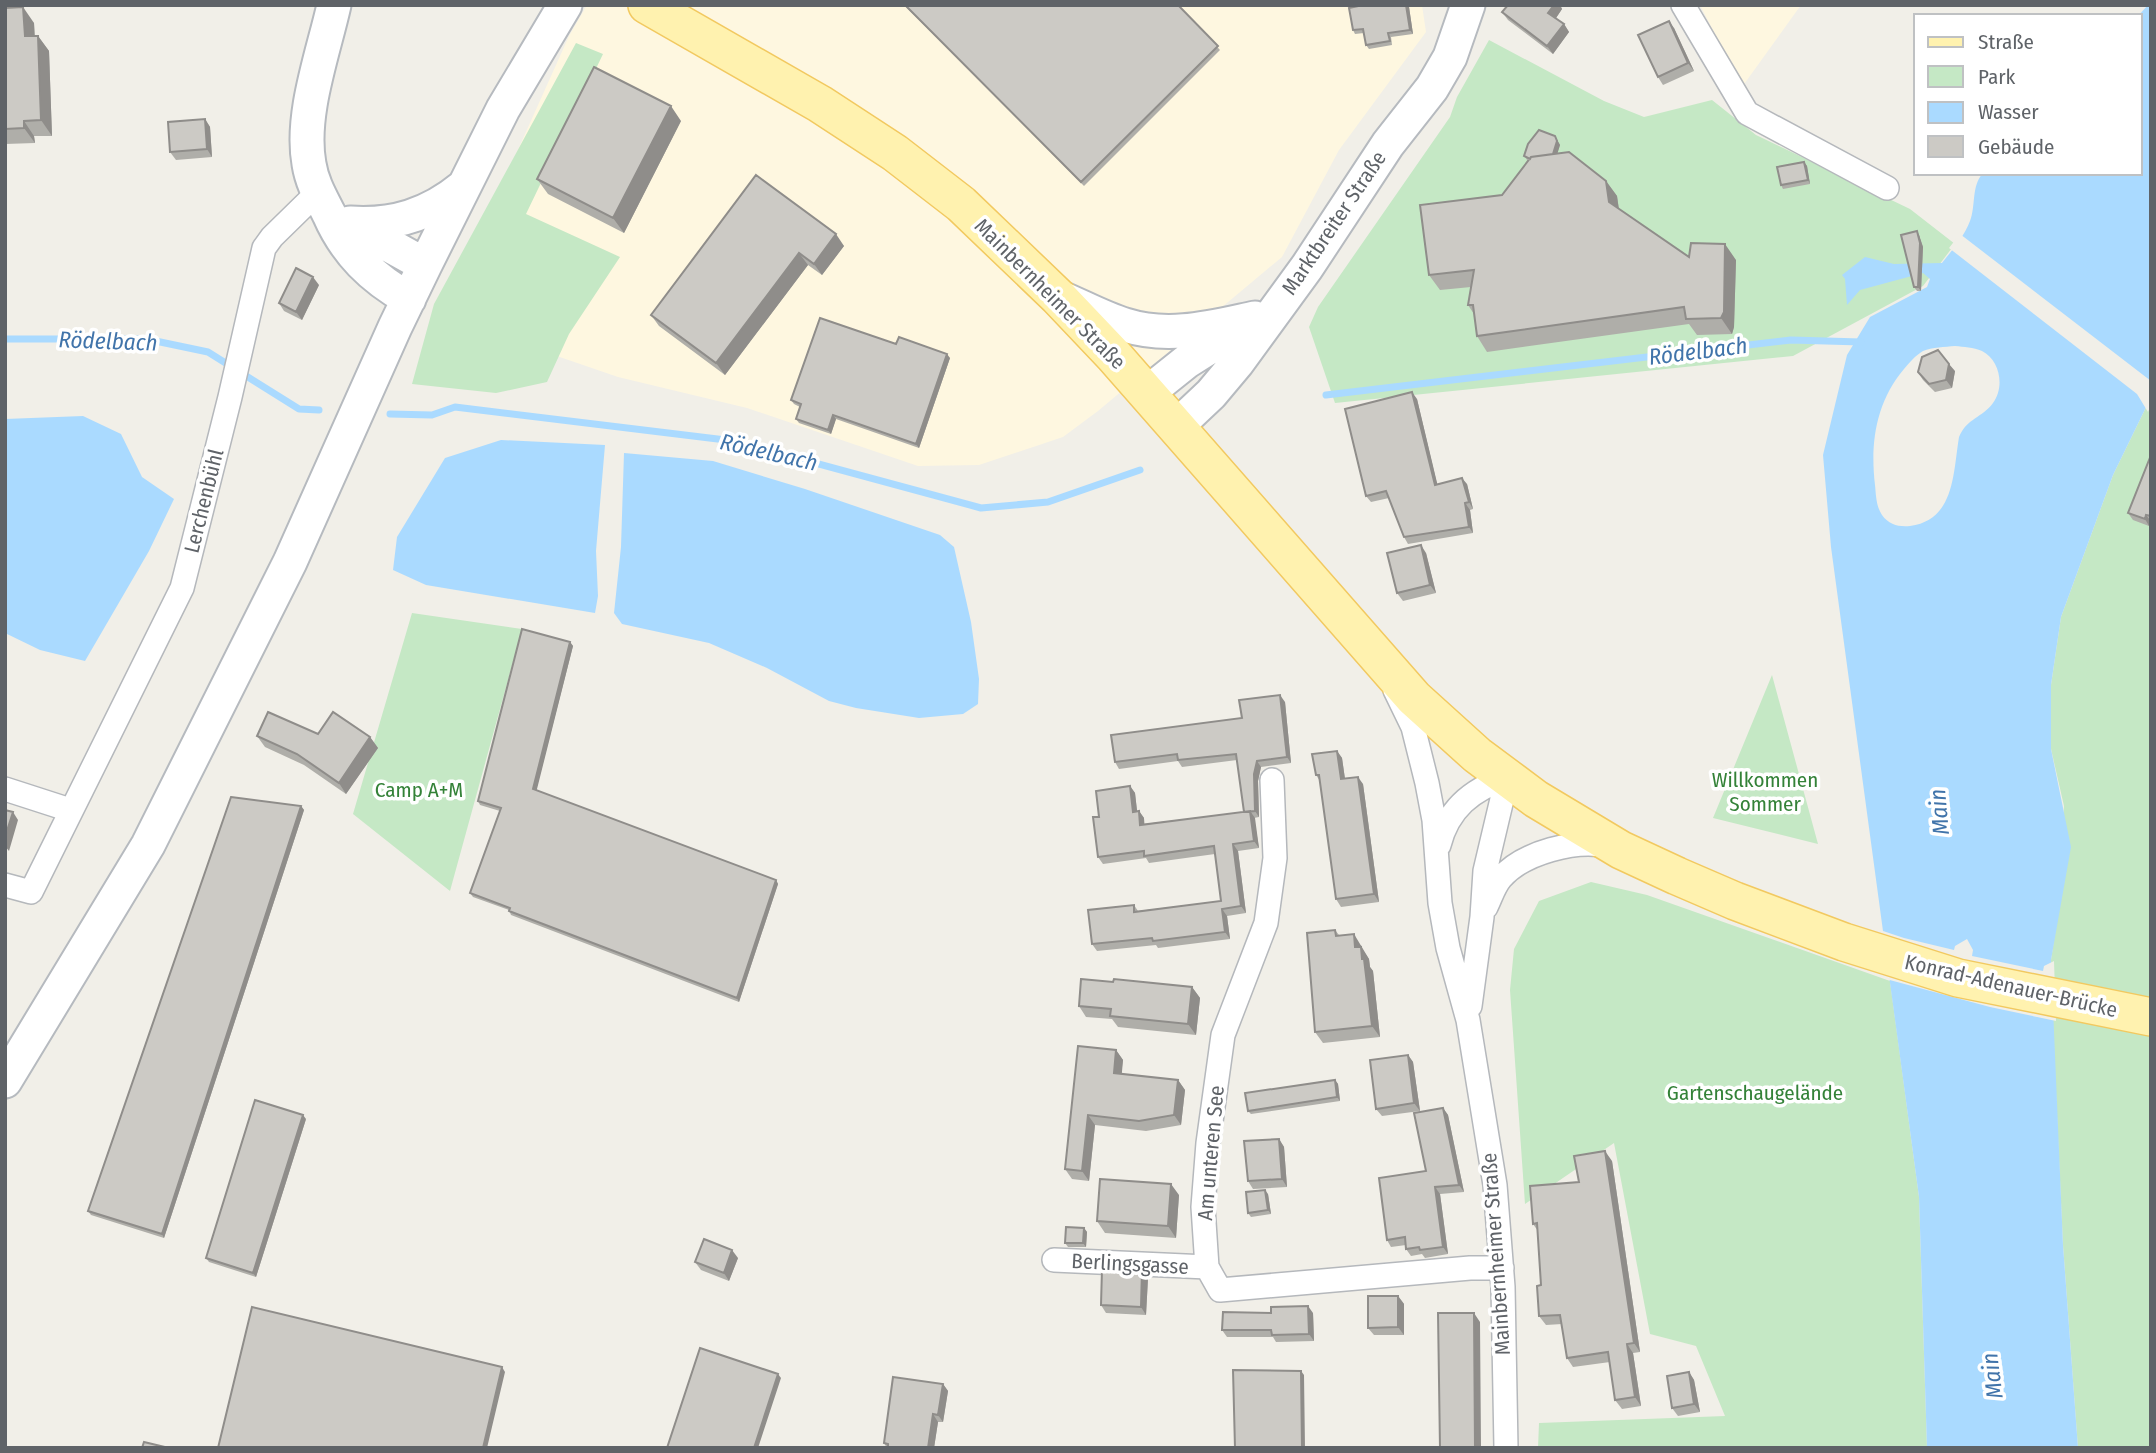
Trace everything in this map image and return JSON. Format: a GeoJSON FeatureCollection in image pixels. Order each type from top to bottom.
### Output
{"type":"FeatureCollection","features":[{"type":"Feature","properties":{"kind":"main road"},"geometry":{"type":"LineString","coordinates":[[334,5],[310,109],[309,164],[330,206],[334,226],[355,258],[369,273],[409,299]]}},
{"type":"Feature","properties":{"kind":"main road","name":"Mainbernheimer Straße"},"geometry":{"type":"LineString","coordinates":[[647,5],[820,104],[895,153],[961,204],[1058,297],[1176,427],[1383,664],[1448,730],[1507,778],[1566,819],[1621,850],[1735,901],[1793,922]]}},
{"type":"Feature","properties":{"kind":"main road","name":"Marktbreiter Straße"},"geometry":{"type":"LineString","coordinates":[[1388,144],[1441,37],[1451,5]]}},
{"type":"Feature","properties":{"kind":"main road","name":"Marktbreiter Straße"},"geometry":{"type":"LineString","coordinates":[[1176,427],[1211,394],[1268,310],[1307,267],[1388,144],[1432,88],[1450,57],[1468,5]]}},
{"type":"Feature","properties":{"kind":"main road"},"geometry":{"type":"LineString","coordinates":[[5,1081],[148,845],[290,562],[425,265],[503,109],[559,16]]}},
{"type":"Feature","properties":{"kind":"main road"},"geometry":{"type":"LineString","coordinates":[[330,206],[377,223],[404,220],[436,206],[465,186]]}},
{"type":"Feature","properties":{"kind":"main road"},"geometry":{"type":"LineString","coordinates":[[330,206],[425,265]]}},
{"type":"Feature","properties":{"kind":"main road"},"geometry":{"type":"LineString","coordinates":[[1058,297],[1125,325],[1160,331],[1196,331],[1268,310]]}},
{"type":"Feature","properties":{"kind":"main road"},"geometry":{"type":"LineString","coordinates":[[1146,394],[1186,362],[1268,310]]}},
{"type":"Feature","properties":{"kind":"main road","name":"Konrad-Adenauer-Brücke"},"geometry":{"type":"LineString","coordinates":[[1793,922],[1940,973],[2151,1017]]}},
{"type":"Feature","properties":{"kind":"street"},"geometry":{"type":"LineString","coordinates":[[1683,5],[1747,113],[1887,188]]}},
{"type":"Feature","properties":{"kind":"street","name":"Lerchenbühl"},"geometry":{"type":"LineString","coordinates":[[5,885],[31,892],[182,588],[264,248],[330,206]]}},
{"type":"Feature","properties":{"kind":"street","name":"Mainbernheimer Straße"},"geometry":{"type":"LineString","coordinates":[[1383,664],[1413,727],[1421,755],[1434,820],[1444,925],[1468,1020],[1495,1185],[1502,1268],[1506,1448]]}},
{"type":"Feature","properties":{"kind":"street","name":"Mainbernheimer Straße"},"geometry":{"type":"LineString","coordinates":[[1437,858],[1444,827],[1462,802],[1488,784],[1507,778]]}},
{"type":"Feature","properties":{"kind":"street","name":"Mainbernheimer Straße"},"geometry":{"type":"LineString","coordinates":[[1468,1020],[1482,917],[1485,871],[1507,778]]}},
{"type":"Feature","properties":{"kind":"street","name":"Am unteren See"},"geometry":{"type":"LineString","coordinates":[[1207,1267],[1203,1207],[1208,1143],[1223,1035],[1266,923],[1275,858],[1272,780]]}},
{"type":"Feature","properties":{"kind":"street"},"geometry":{"type":"LineString","coordinates":[[5,789],[70,810]]}},
{"type":"Feature","properties":{"kind":"street","name":"Mainbernheimer Straße"},"geometry":{"type":"LineString","coordinates":[[1482,917],[1502,877],[1525,861],[1565,846],[1603,845],[1621,850]]}},
{"type":"Feature","properties":{"kind":"street","name":"Berlingsgasse"},"geometry":{"type":"LineString","coordinates":[[1054,1260],[1207,1267]]}},
{"type":"Feature","properties":{"kind":"street"},"geometry":{"type":"LineString","coordinates":[[1207,1267],[1220,1290],[1470,1268],[1502,1268]]}},
{"type":"Feature","properties":{"kind":"shaded area"},"geometry":{"type":"Polygon","coordinates":[[[587,5],[1422,5],[1426,32],[1339,150],[1282,257],[1098,411],[1063,437],[979,465],[918,466],[747,408],[618,377],[443,317],[569,36],[587,5]]]}},
{"type":"Feature","properties":{"kind":"shaded area"},"geometry":{"type":"Polygon","coordinates":[[[1700,5],[1801,5],[1742,87],[1700,5]]]}},
{"type":"Feature","properties":{"kind":"green space"},"geometry":{"type":"Polygon","coordinates":[[[1489,40],[1604,101],[1644,117],[1712,100],[1756,135],[1910,209],[1955,244],[1923,286],[1793,356],[1335,403],[1309,327],[1318,307],[1450,117],[1457,97],[1489,40]]]}},
{"type":"Feature","properties":{"kind":"green space"},"geometry":{"type":"Polygon","coordinates":[[[576,43],[603,54],[526,214],[620,257],[569,334],[547,382],[496,393],[412,384],[434,304],[576,43]]]}},
{"type":"Feature","properties":{"kind":"green space"},"geometry":{"type":"Polygon","coordinates":[[[2151,397],[2151,1448],[2078,1448],[2063,1245],[2053,1030],[2051,960],[2057,919],[2064,806],[2051,749],[2051,685],[2061,617],[2113,475],[2151,397]]]}},
{"type":"Feature","properties":{"kind":"green space","name":"Camp A+M"},"geometry":{"type":"Polygon","coordinates":[[[412,613],[522,629],[450,891],[353,814],[412,613]]]}},
{"type":"Feature","properties":{"kind":"green space","name":"Willkommen Sommer"},"geometry":{"type":"Polygon","coordinates":[[[1772,675],[1818,844],[1713,818],[1772,675]]]}},
{"type":"Feature","properties":{"kind":"green space","name":"Gartenschaugelände"},"geometry":{"type":"Polygon","coordinates":[[[1591,882],[1647,895],[1890,981],[1919,1197],[1927,1448],[1538,1448],[1539,1423],[1725,1416],[1696,1346],[1650,1334],[1614,1143],[1525,1204],[1510,990],[1514,949],[1539,901],[1591,882]]]}},
{"type":"Feature","properties":{"kind":"water","name":"Main"},"geometry":{"type":"Polygon","coordinates":[[[2151,5],[2151,397],[2113,475],[2061,617],[2051,685],[2051,749],[2071,847],[2051,960],[2063,1245],[2078,1448],[1927,1448],[1919,1197],[1831,547],[1823,455],[1847,355],[1870,317],[1927,287],[1930,279],[1923,273],[1860,290],[1847,305],[1845,279],[1842,275],[1865,257],[1894,264],[1942,263],[1967,227],[1981,175],[2142,175],[2142,14],[2140,14],[2151,5]],[[1958,346],[1923,351],[1906,367],[1887,395],[1877,424],[1873,454],[1879,508],[1882,515],[1894,525],[1910,526],[1925,522],[1936,515],[1949,493],[1962,431],[1989,408],[1997,397],[2000,382],[1997,367],[1988,355],[1972,348],[1958,346]]]}},
{"type":"Feature","properties":{"kind":"water"},"geometry":{"type":"Polygon","coordinates":[[[83,416],[121,434],[142,477],[174,499],[149,551],[85,661],[40,650],[5,633],[5,419],[83,416]]]}},
{"type":"Feature","properties":{"kind":"water"},"geometry":{"type":"Polygon","coordinates":[[[501,440],[605,445],[596,551],[598,596],[595,613],[426,585],[393,570],[397,537],[445,458],[501,440]]]}},
{"type":"Feature","properties":{"kind":"water"},"geometry":{"type":"Polygon","coordinates":[[[624,453],[713,461],[940,535],[954,547],[971,622],[979,679],[978,704],[963,714],[919,718],[856,708],[829,701],[767,668],[709,643],[622,624],[614,613],[621,547],[624,453]]]}},
{"type":"Feature","properties":{"kind":"pier"},"geometry":{"type":"Polygon","coordinates":[[[1960,234],[2151,381],[2151,405],[2148,412],[2137,394],[1949,248],[1960,234]]]}},
{"type":"Feature","properties":{"kind":"pier"},"geometry":{"type":"Polygon","coordinates":[[[1880,930],[1954,950],[1955,946],[1967,939],[1973,950],[1972,956],[2043,971],[2044,966],[2054,961],[2056,1021],[1990,1007],[1886,979],[1880,930]]]}},
{"type":"Feature","properties":{"kind":"building"},"geometry":{"type":"Polygon","coordinates":[[[905,5],[1178,5],[1218,46],[1081,182],[905,5]]]}},
{"type":"Feature","properties":{"kind":"building"},"geometry":{"type":"Polygon","coordinates":[[[1358,5],[1406,5],[1410,30],[1388,33],[1390,41],[1366,45],[1363,29],[1353,30],[1349,8],[1358,5]]]}},
{"type":"Feature","properties":{"kind":"building"},"geometry":{"type":"Polygon","coordinates":[[[1508,5],[1554,5],[1548,13],[1564,24],[1547,46],[1502,12],[1508,5]]]}},
{"type":"Feature","properties":{"kind":"building"},"geometry":{"type":"Polygon","coordinates":[[[23,7],[25,36],[38,36],[41,120],[24,121],[24,128],[5,129],[5,8],[23,7]]]}},
{"type":"Feature","properties":{"kind":"building"},"geometry":{"type":"Polygon","coordinates":[[[1669,21],[1688,63],[1658,77],[1638,35],[1669,21]]]}},
{"type":"Feature","properties":{"kind":"building"},"geometry":{"type":"Polygon","coordinates":[[[594,67],[671,106],[613,218],[537,179],[594,67]]]}},
{"type":"Feature","properties":{"kind":"building"},"geometry":{"type":"Polygon","coordinates":[[[205,119],[207,149],[170,152],[168,122],[205,119]]]}},
{"type":"Feature","properties":{"kind":"building"},"geometry":{"type":"Polygon","coordinates":[[[1539,130],[1555,136],[1557,141],[1553,154],[1530,159],[1524,156],[1528,144],[1539,130]]]}},
{"type":"Feature","properties":{"kind":"building"},"geometry":{"type":"Polygon","coordinates":[[[1569,152],[1606,181],[1609,202],[1689,257],[1691,243],[1725,244],[1724,312],[1721,318],[1686,319],[1684,307],[1477,336],[1473,305],[1468,305],[1474,270],[1429,275],[1420,205],[1502,195],[1531,157],[1569,152]]]}},
{"type":"Feature","properties":{"kind":"building"},"geometry":{"type":"Polygon","coordinates":[[[1804,162],[1808,180],[1781,185],[1777,167],[1804,162]]]}},
{"type":"Feature","properties":{"kind":"building"},"geometry":{"type":"Polygon","coordinates":[[[756,175],[836,234],[814,264],[799,253],[716,363],[651,315],[756,175]]]}},
{"type":"Feature","properties":{"kind":"building"},"geometry":{"type":"Polygon","coordinates":[[[1917,231],[1920,243],[1918,287],[1914,287],[1901,235],[1917,231]]]}},
{"type":"Feature","properties":{"kind":"building"},"geometry":{"type":"Polygon","coordinates":[[[296,268],[313,277],[296,312],[279,303],[296,268]]]}},
{"type":"Feature","properties":{"kind":"building"},"geometry":{"type":"Polygon","coordinates":[[[820,318],[896,344],[899,337],[947,354],[916,444],[833,415],[828,430],[796,419],[801,404],[791,400],[820,318]]]}},
{"type":"Feature","properties":{"kind":"building"},"geometry":{"type":"Polygon","coordinates":[[[1938,350],[1949,364],[1946,380],[1929,384],[1918,372],[1922,357],[1938,350]]]}},
{"type":"Feature","properties":{"kind":"building"},"geometry":{"type":"Polygon","coordinates":[[[1412,392],[1435,485],[1462,478],[1469,502],[1465,503],[1469,527],[1404,537],[1386,491],[1366,496],[1345,409],[1412,392]]]}},
{"type":"Feature","properties":{"kind":"building"},"geometry":{"type":"Polygon","coordinates":[[[2151,455],[2151,516],[2146,515],[2145,519],[2128,513],[2151,455]]]}},
{"type":"Feature","properties":{"kind":"building"},"geometry":{"type":"Polygon","coordinates":[[[1421,545],[1430,585],[1397,593],[1387,553],[1421,545]]]}},
{"type":"Feature","properties":{"kind":"building"},"geometry":{"type":"Polygon","coordinates":[[[522,629],[570,642],[533,789],[776,880],[737,998],[509,911],[510,908],[470,893],[501,808],[478,801],[522,629]]]}},
{"type":"Feature","properties":{"kind":"building"},"geometry":{"type":"Polygon","coordinates":[[[1280,695],[1287,757],[1257,761],[1254,774],[1255,811],[1244,812],[1236,754],[1178,760],[1177,754],[1115,762],[1111,735],[1242,718],[1239,700],[1280,695]]]}},
{"type":"Feature","properties":{"kind":"building"},"geometry":{"type":"Polygon","coordinates":[[[268,712],[318,734],[333,712],[370,737],[339,783],[297,754],[257,736],[268,712]]]}},
{"type":"Feature","properties":{"kind":"building"},"geometry":{"type":"Polygon","coordinates":[[[1337,751],[1341,779],[1358,777],[1374,894],[1336,899],[1319,775],[1316,775],[1312,754],[1337,751]]]}},
{"type":"Feature","properties":{"kind":"building"},"geometry":{"type":"Polygon","coordinates":[[[1130,786],[1133,812],[1139,811],[1140,825],[1250,811],[1254,841],[1233,844],[1241,906],[1222,909],[1225,932],[1153,941],[1152,938],[1092,944],[1088,910],[1134,905],[1134,912],[1221,901],[1214,846],[1144,856],[1144,851],[1098,857],[1093,817],[1099,817],[1096,791],[1130,786]]]}},
{"type":"Feature","properties":{"kind":"building"},"geometry":{"type":"Polygon","coordinates":[[[231,797],[301,806],[162,1234],[88,1211],[231,797]]]}},
{"type":"Feature","properties":{"kind":"building"},"geometry":{"type":"Polygon","coordinates":[[[5,810],[13,812],[5,837],[5,810]]]}},
{"type":"Feature","properties":{"kind":"building"},"geometry":{"type":"Polygon","coordinates":[[[1335,930],[1336,936],[1354,934],[1355,947],[1361,947],[1372,1026],[1315,1032],[1307,933],[1335,930]]]}},
{"type":"Feature","properties":{"kind":"building"},"geometry":{"type":"Polygon","coordinates":[[[1081,979],[1113,982],[1114,979],[1192,987],[1188,1024],[1110,1016],[1111,1009],[1079,1006],[1081,979]]]}},
{"type":"Feature","properties":{"kind":"building"},"geometry":{"type":"Polygon","coordinates":[[[1078,1046],[1116,1050],[1114,1073],[1178,1080],[1174,1115],[1139,1121],[1088,1115],[1082,1171],[1065,1169],[1078,1046]]]}},
{"type":"Feature","properties":{"kind":"building"},"geometry":{"type":"Polygon","coordinates":[[[1408,1055],[1414,1103],[1376,1109],[1370,1060],[1408,1055]]]}},
{"type":"Feature","properties":{"kind":"building"},"geometry":{"type":"Polygon","coordinates":[[[1335,1080],[1337,1097],[1248,1111],[1245,1093],[1335,1080]]]}},
{"type":"Feature","properties":{"kind":"building"},"geometry":{"type":"Polygon","coordinates":[[[255,1100],[303,1115],[253,1273],[206,1258],[255,1100]]]}},
{"type":"Feature","properties":{"kind":"building"},"geometry":{"type":"Polygon","coordinates":[[[1443,1108],[1459,1185],[1435,1187],[1443,1247],[1406,1249],[1405,1237],[1387,1240],[1379,1178],[1426,1171],[1414,1113],[1443,1108]]]}},
{"type":"Feature","properties":{"kind":"building"},"geometry":{"type":"Polygon","coordinates":[[[1279,1139],[1282,1179],[1248,1181],[1244,1141],[1279,1139]]]}},
{"type":"Feature","properties":{"kind":"building"},"geometry":{"type":"Polygon","coordinates":[[[1605,1151],[1634,1343],[1627,1344],[1635,1397],[1615,1400],[1608,1352],[1567,1358],[1560,1315],[1539,1316],[1537,1286],[1541,1285],[1537,1223],[1533,1224],[1530,1186],[1579,1182],[1574,1156],[1605,1151]]]}},
{"type":"Feature","properties":{"kind":"building"},"geometry":{"type":"Polygon","coordinates":[[[1100,1179],[1171,1184],[1168,1226],[1097,1221],[1100,1179]]]}},
{"type":"Feature","properties":{"kind":"building"},"geometry":{"type":"Polygon","coordinates":[[[1265,1190],[1268,1210],[1248,1213],[1246,1192],[1265,1190]]]}},
{"type":"Feature","properties":{"kind":"building"},"geometry":{"type":"Polygon","coordinates":[[[1066,1227],[1084,1228],[1083,1243],[1065,1243],[1066,1227]]]}},
{"type":"Feature","properties":{"kind":"building"},"geometry":{"type":"Polygon","coordinates":[[[704,1239],[732,1250],[724,1273],[695,1262],[704,1239]]]}},
{"type":"Feature","properties":{"kind":"building"},"geometry":{"type":"Polygon","coordinates":[[[1102,1269],[1142,1270],[1141,1307],[1101,1305],[1102,1269]]]}},
{"type":"Feature","properties":{"kind":"building"},"geometry":{"type":"Polygon","coordinates":[[[1368,1296],[1398,1296],[1398,1327],[1368,1328],[1368,1296]]]}},
{"type":"Feature","properties":{"kind":"building"},"geometry":{"type":"Polygon","coordinates":[[[1308,1306],[1309,1334],[1272,1335],[1271,1330],[1222,1330],[1223,1312],[1271,1313],[1271,1307],[1308,1306]]]}},
{"type":"Feature","properties":{"kind":"building"},"geometry":{"type":"Polygon","coordinates":[[[252,1307],[502,1367],[483,1448],[218,1448],[252,1307]]]}},
{"type":"Feature","properties":{"kind":"building"},"geometry":{"type":"Polygon","coordinates":[[[1438,1313],[1474,1313],[1475,1448],[1440,1448],[1438,1313]]]}},
{"type":"Feature","properties":{"kind":"building"},"geometry":{"type":"Polygon","coordinates":[[[700,1348],[778,1374],[754,1448],[667,1448],[700,1348]]]}},
{"type":"Feature","properties":{"kind":"building"},"geometry":{"type":"Polygon","coordinates":[[[1233,1370],[1301,1371],[1302,1448],[1235,1448],[1233,1370]]]}},
{"type":"Feature","properties":{"kind":"building"},"geometry":{"type":"Polygon","coordinates":[[[1689,1372],[1694,1404],[1672,1408],[1667,1376],[1689,1372]]]}},
{"type":"Feature","properties":{"kind":"building"},"geometry":{"type":"Polygon","coordinates":[[[893,1377],[943,1384],[938,1415],[933,1414],[928,1448],[888,1448],[888,1444],[884,1443],[893,1377]]]}},
{"type":"Feature","properties":{"kind":"building"},"geometry":{"type":"Polygon","coordinates":[[[144,1442],[169,1448],[142,1448],[144,1442]]]}},
{"type":"Feature","properties":{"kind":"waterway","name":"Rödelbach"},"geometry":{"type":"LineString","coordinates":[[5,339],[146,339],[208,352],[299,409],[319,410]]}},
{"type":"Feature","properties":{"kind":"waterway","name":"Rödelbach"},"geometry":{"type":"LineString","coordinates":[[1326,395],[1791,340],[1861,342]]}},
{"type":"Feature","properties":{"kind":"waterway","name":"Rödelbach"},"geometry":{"type":"LineString","coordinates":[[390,414],[432,415],[455,407],[734,441],[981,508],[1048,502],[1140,470]]}}]}
